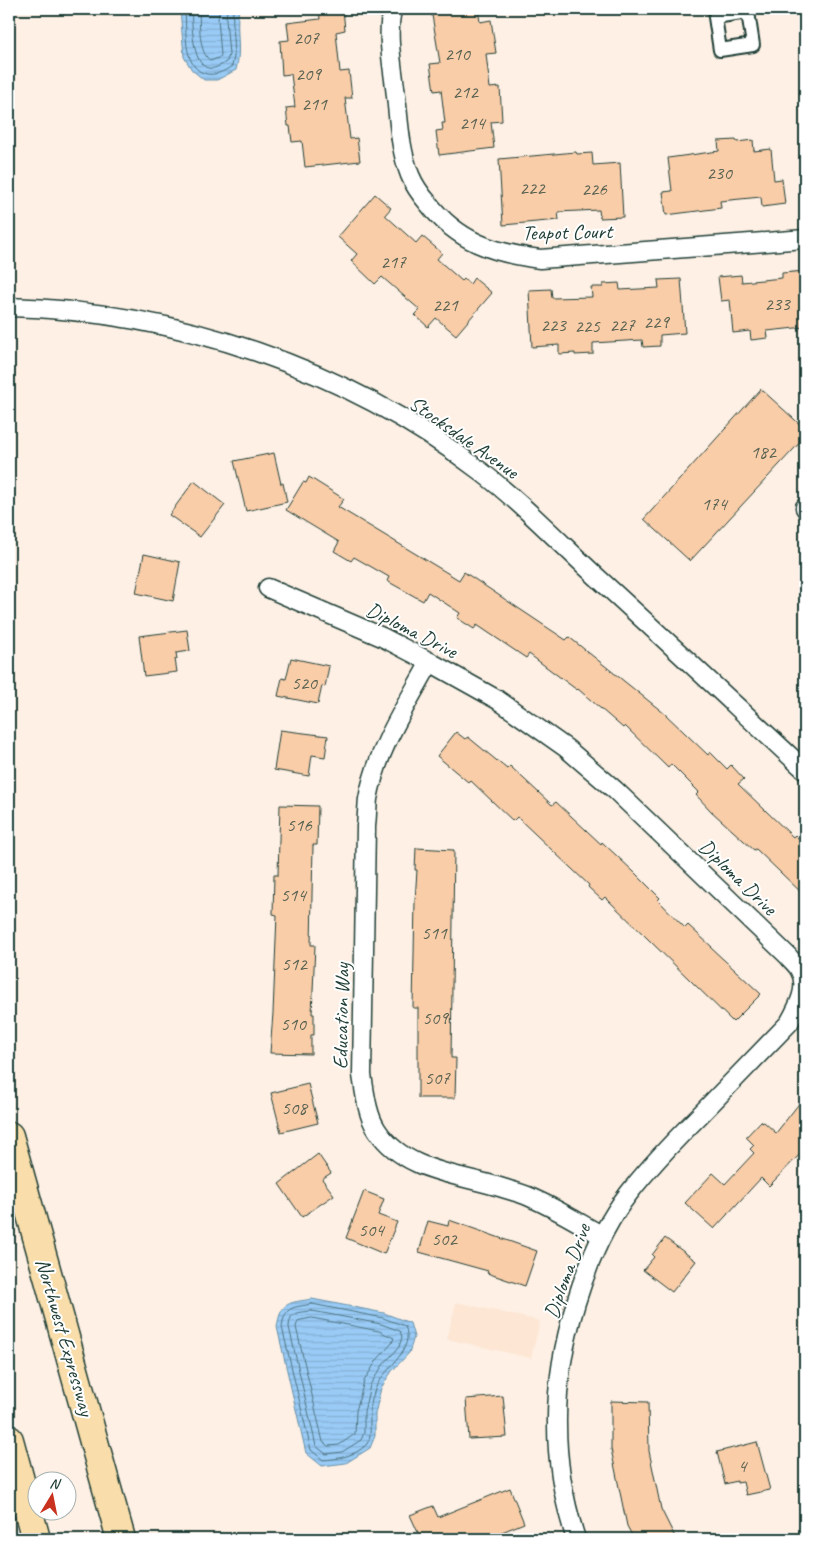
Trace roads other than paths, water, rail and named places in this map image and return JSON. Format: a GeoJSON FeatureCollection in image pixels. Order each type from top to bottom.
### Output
{"type":"FeatureCollection","features":[{"type":"Feature","properties":{"kind":"highway","name":"Northwest Expressway"},"geometry":{"type":"LineString","coordinates":[[9,1136],[122,1539]]}},
{"type":"Feature","properties":{"kind":"highway"},"geometry":{"type":"LineString","coordinates":[[9,1440],[36,1539]]}},
{"type":"Feature","properties":{"kind":"street","name":"Teapot Court"},"geometry":{"type":"LineString","coordinates":[[392,9],[388,33],[402,149],[410,175],[423,196],[438,216],[460,235],[484,247],[514,256],[540,259],[805,239]]}},
{"type":"Feature","properties":{"kind":"street","name":"Stocksdale Avenue"},"geometry":{"type":"LineString","coordinates":[[9,307],[55,310],[128,319],[219,340],[269,356],[328,380],[378,405],[432,437],[478,469],[536,517],[592,572],[805,770]]}},
{"type":"Feature","properties":{"kind":"street","name":"Diploma Drive"},"geometry":{"type":"LineString","coordinates":[[268,588],[382,637],[430,662],[498,700],[566,748],[622,796],[788,956],[800,970],[803,984],[800,1003],[789,1023],[665,1151],[628,1194],[602,1235],[582,1284],[568,1335],[560,1378],[556,1424],[559,1468],[567,1512],[576,1539]]}},
{"type":"Feature","properties":{"kind":"street","name":"Education Way"},"geometry":{"type":"LineString","coordinates":[[430,662],[386,743],[375,772],[368,800],[362,1075],[367,1102],[377,1129],[394,1149],[420,1164],[534,1198],[602,1235]]}},
{"type":"Feature","properties":{"kind":"water"},"geometry":{"type":"Polygon","coordinates":[[[180,9],[239,9],[238,62],[236,70],[217,80],[204,80],[192,70],[184,57],[180,9]]]}},
{"type":"Feature","properties":{"kind":"water"},"geometry":{"type":"Polygon","coordinates":[[[312,1299],[384,1313],[410,1323],[414,1337],[409,1353],[392,1371],[381,1388],[375,1414],[375,1436],[370,1448],[346,1463],[322,1466],[306,1453],[277,1327],[281,1312],[287,1305],[297,1301],[312,1299]]]}}]}
